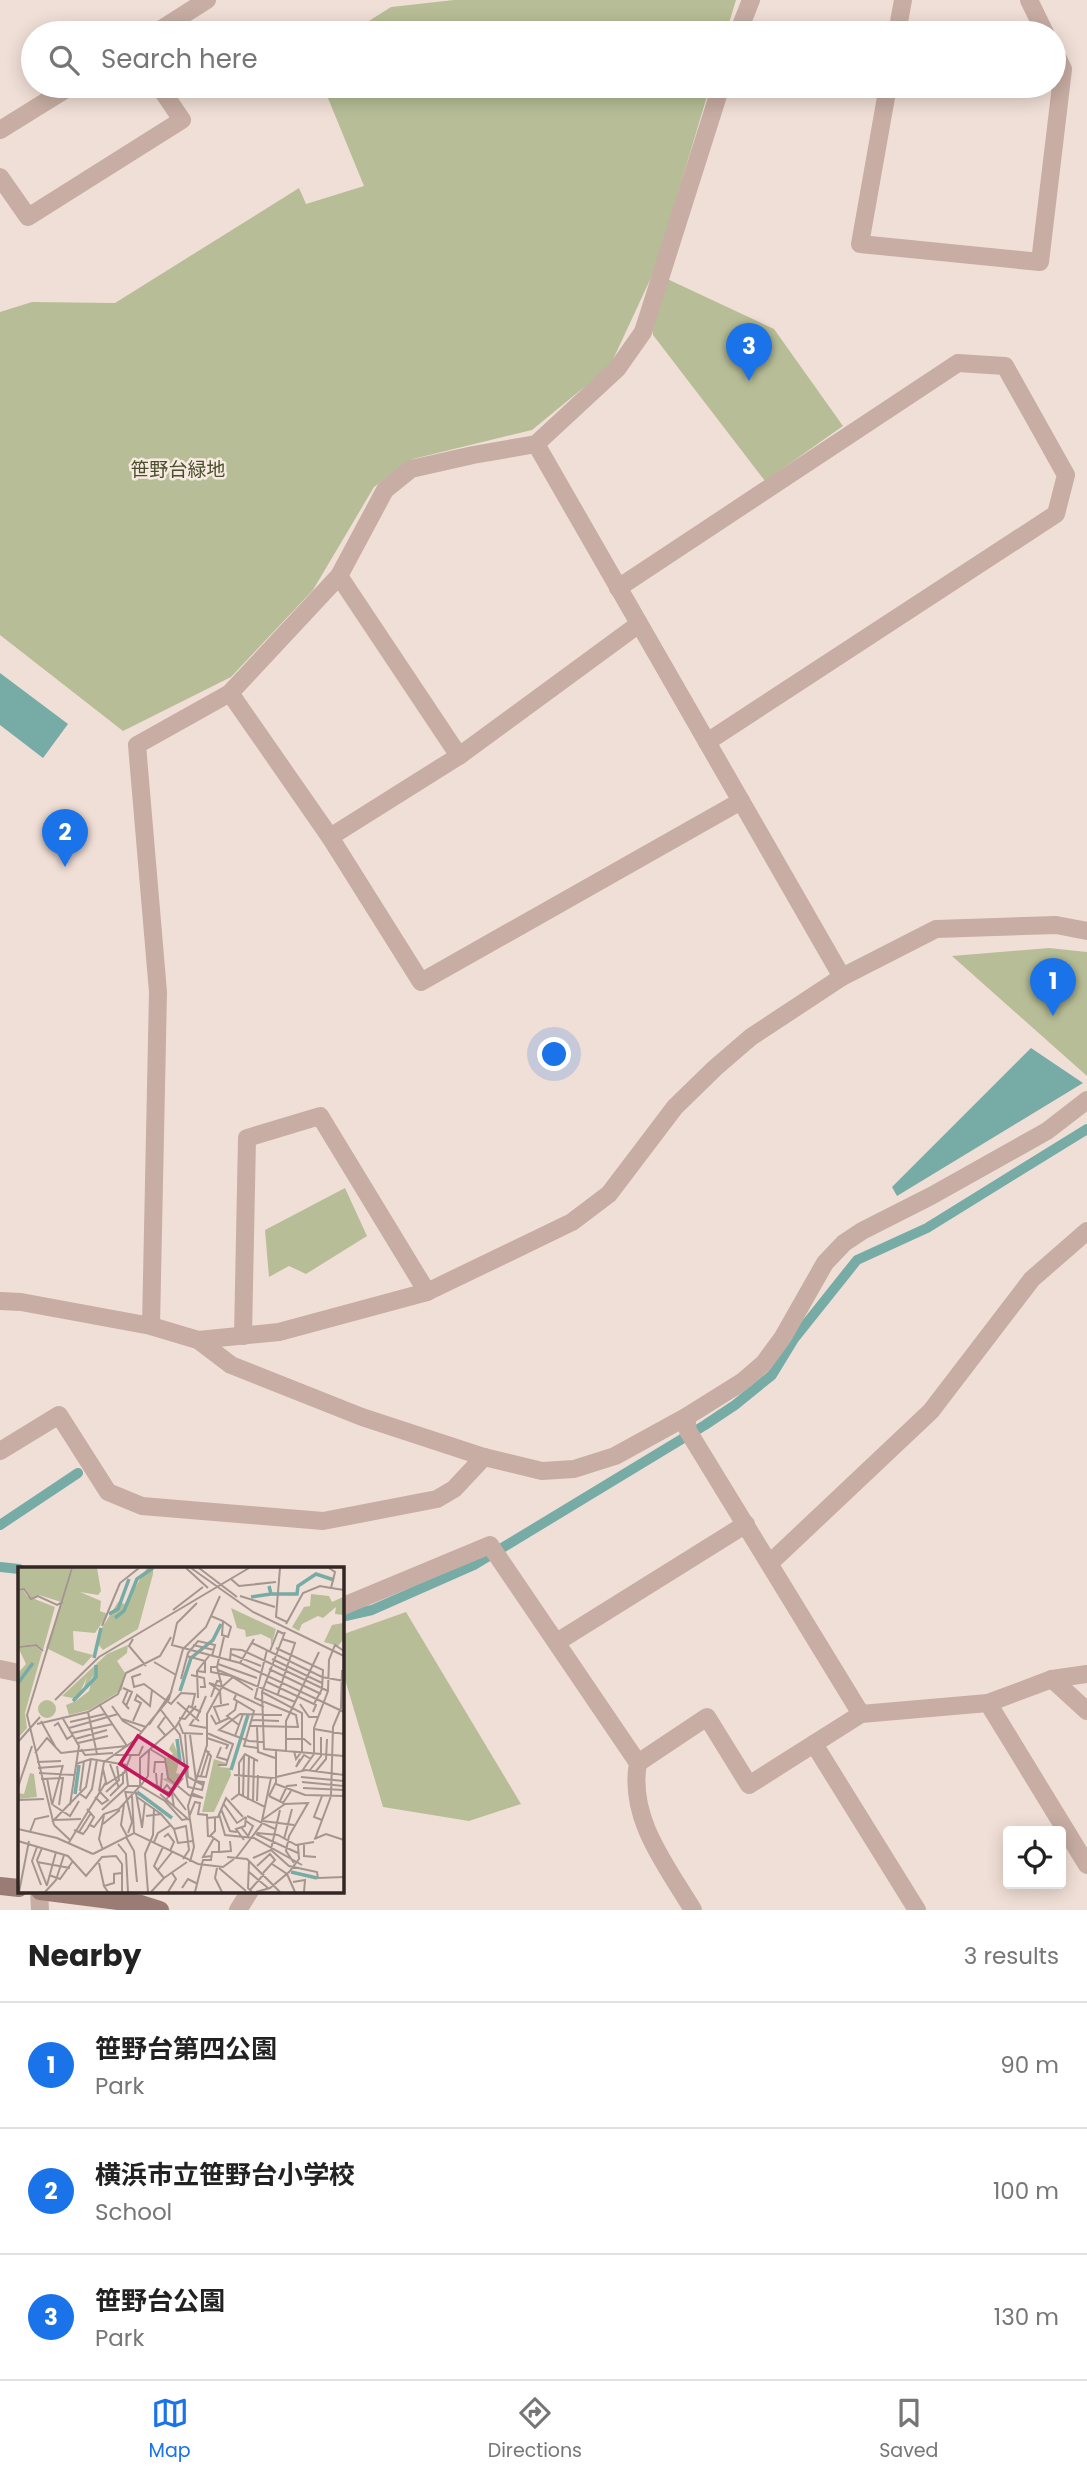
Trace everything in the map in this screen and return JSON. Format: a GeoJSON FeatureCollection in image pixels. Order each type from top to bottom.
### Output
{"type":"FeatureCollection","features":[{"type":"Feature","properties":{"kind":"street"},"geometry":{"type":"LineString","coordinates":[[743,21],[751,0]]}},
{"type":"Feature","properties":{"kind":"street"},"geometry":{"type":"LineString","coordinates":[[899,21],[903,0]]}},
{"type":"Feature","properties":{"kind":"street"},"geometry":{"type":"LineString","coordinates":[[1029,0],[1039,21]]}},
{"type":"Feature","properties":{"kind":"street"},"geometry":{"type":"LineString","coordinates":[[172,21],[197,3]]}},
{"type":"Feature","properties":{"kind":"street"},"geometry":{"type":"LineString","coordinates":[[0,130],[52,98]]}},
{"type":"Feature","properties":{"kind":"street"},"geometry":{"type":"LineString","coordinates":[[0,177],[28,217],[182,120],[167,98]]}},
{"type":"Feature","properties":{"kind":"street"},"geometry":{"type":"LineString","coordinates":[[151,1326],[158,992],[136,745],[230,694],[339,576],[384,490],[411,469],[536,444],[617,369],[643,332],[717,98]]}},
{"type":"Feature","properties":{"kind":"street"},"geometry":{"type":"LineString","coordinates":[[886,98],[860,244],[1040,262],[1060,98]]}},
{"type":"Feature","properties":{"kind":"street"},"geometry":{"type":"LineString","coordinates":[[618,588],[958,363],[1005,366],[1066,475],[1056,514],[707,742]]}},
{"type":"Feature","properties":{"kind":"street"},"geometry":{"type":"LineString","coordinates":[[536,444],[842,977]]}},
{"type":"Feature","properties":{"kind":"street"},"geometry":{"type":"LineString","coordinates":[[339,576],[459,756]]}},
{"type":"Feature","properties":{"kind":"street"},"geometry":{"type":"LineString","coordinates":[[330,837],[459,756],[639,624]]}},
{"type":"Feature","properties":{"kind":"street"},"geometry":{"type":"LineString","coordinates":[[230,694],[330,837],[421,982],[741,801]]}},
{"type":"Feature","properties":{"kind":"street"},"geometry":{"type":"LineString","coordinates":[[198,1340],[279,1332],[427,1292],[572,1222],[609,1194],[675,1107],[751,1037],[842,977],[936,929],[1056,925],[1087,931]]}},
{"type":"Feature","properties":{"kind":"street"},"geometry":{"type":"LineString","coordinates":[[0,1301],[21,1302],[151,1326],[198,1340],[231,1365],[362,1417],[484,1457],[542,1471],[574,1469],[615,1456],[721,1396],[764,1363],[783,1336],[825,1263],[844,1243],[1047,1130],[1087,1100]]}},
{"type":"Feature","properties":{"kind":"street"},"geometry":{"type":"LineString","coordinates":[[243,1336],[247,1138],[320,1116],[427,1292]]}},
{"type":"Feature","properties":{"kind":"street"},"geometry":{"type":"LineString","coordinates":[[770,1563],[931,1411],[1032,1279],[1087,1231]]}},
{"type":"Feature","properties":{"kind":"street"},"geometry":{"type":"LineString","coordinates":[[0,1451],[59,1415],[108,1492],[142,1506],[323,1521],[438,1499],[454,1489],[484,1457]]}},
{"type":"Feature","properties":{"kind":"street"},"geometry":{"type":"LineString","coordinates":[[685,1418],[688,1431],[861,1714]]}},
{"type":"Feature","properties":{"kind":"street"},"geometry":{"type":"LineString","coordinates":[[557,1642],[746,1524]]}},
{"type":"Feature","properties":{"kind":"street"},"geometry":{"type":"LineString","coordinates":[[343,1606],[490,1545],[638,1763],[635,1782],[647,1835],[693,1910]]}},
{"type":"Feature","properties":{"kind":"street"},"geometry":{"type":"LineString","coordinates":[[0,1669],[18,1673]]}},
{"type":"Feature","properties":{"kind":"street"},"geometry":{"type":"LineString","coordinates":[[638,1763],[707,1717],[749,1785],[861,1714],[988,1703],[1052,1679],[1087,1671]]}},
{"type":"Feature","properties":{"kind":"street"},"geometry":{"type":"LineString","coordinates":[[1052,1679],[1087,1711]]}},
{"type":"Feature","properties":{"kind":"street"},"geometry":{"type":"LineString","coordinates":[[988,1703],[1087,1865]]}},
{"type":"Feature","properties":{"kind":"street"},"geometry":{"type":"LineString","coordinates":[[814,1744],[916,1910]]}},
{"type":"Feature","properties":{"kind":"street"},"geometry":{"type":"LineString","coordinates":[[0,1886],[18,1888]]}},
{"type":"Feature","properties":{"kind":"street"},"geometry":{"type":"LineString","coordinates":[[39,1892],[40,1910]]}},
{"type":"Feature","properties":{"kind":"street"},"geometry":{"type":"LineString","coordinates":[[46,1892],[160,1910]]}},
{"type":"Feature","properties":{"kind":"street"},"geometry":{"type":"LineString","coordinates":[[238,1910],[249,1892]]}},
{"type":"Feature","properties":{"kind":"green space"},"geometry":{"type":"Polygon","coordinates":[[[454,0],[736,0],[730,21],[369,21],[391,7],[454,0]]]}},
{"type":"Feature","properties":{"kind":"green space","name":"笹野台緑地"},"geometry":{"type":"Polygon","coordinates":[[[328,98],[706,98],[656,267],[610,366],[532,430],[413,459],[374,487],[313,590],[231,677],[123,731],[0,635],[0,312],[32,302],[115,303],[299,188],[306,204],[364,186],[328,98]]]}},
{"type":"Feature","properties":{"kind":"green space"},"geometry":{"type":"Polygon","coordinates":[[[663,277],[774,329],[843,426],[765,481],[653,335],[652,326],[663,277]]]}},
{"type":"Feature","properties":{"kind":"green space"},"geometry":{"type":"Polygon","coordinates":[[[1049,948],[1087,952],[1087,1076],[952,956],[1049,948]]]}},
{"type":"Feature","properties":{"kind":"green space"},"geometry":{"type":"Polygon","coordinates":[[[345,1188],[367,1236],[306,1274],[289,1266],[269,1277],[265,1230],[345,1188]]]}},
{"type":"Feature","properties":{"kind":"green space"},"geometry":{"type":"Polygon","coordinates":[[[406,1612],[521,1804],[469,1821],[383,1807],[343,1673],[343,1634],[406,1612]]]}},
{"type":"Feature","properties":{"kind":"water"},"geometry":{"type":"Polygon","coordinates":[[[0,673],[68,724],[43,758],[0,725],[0,673]]]}},
{"type":"Feature","properties":{"kind":"water"},"geometry":{"type":"Polygon","coordinates":[[[1031,1048],[1083,1083],[897,1196],[892,1187],[1031,1048]]]}},
{"type":"Feature","properties":{"kind":"waterway"},"geometry":{"type":"LineString","coordinates":[[343,1617],[372,1610],[474,1565],[705,1425],[772,1375],[794,1339],[857,1260],[927,1228],[1087,1129]]}},
{"type":"Feature","properties":{"kind":"waterway"},"geometry":{"type":"LineString","coordinates":[[0,1525],[78,1473]]}},
{"type":"Feature","properties":{"kind":"waterway"},"geometry":{"type":"LineString","coordinates":[[0,1567],[18,1569]]}},
{"type":"Feature","properties":{"kind":"place","name":"笹野台公園"},"geometry":{"type":"Point","coordinates":[749,381]}},
{"type":"Feature","properties":{"kind":"place","name":"横浜市立笹野台小学校"},"geometry":{"type":"Point","coordinates":[65,867]}},
{"type":"Feature","properties":{"kind":"place","name":"笹野台第四公園"},"geometry":{"type":"Point","coordinates":[1053,1016]}}]}
